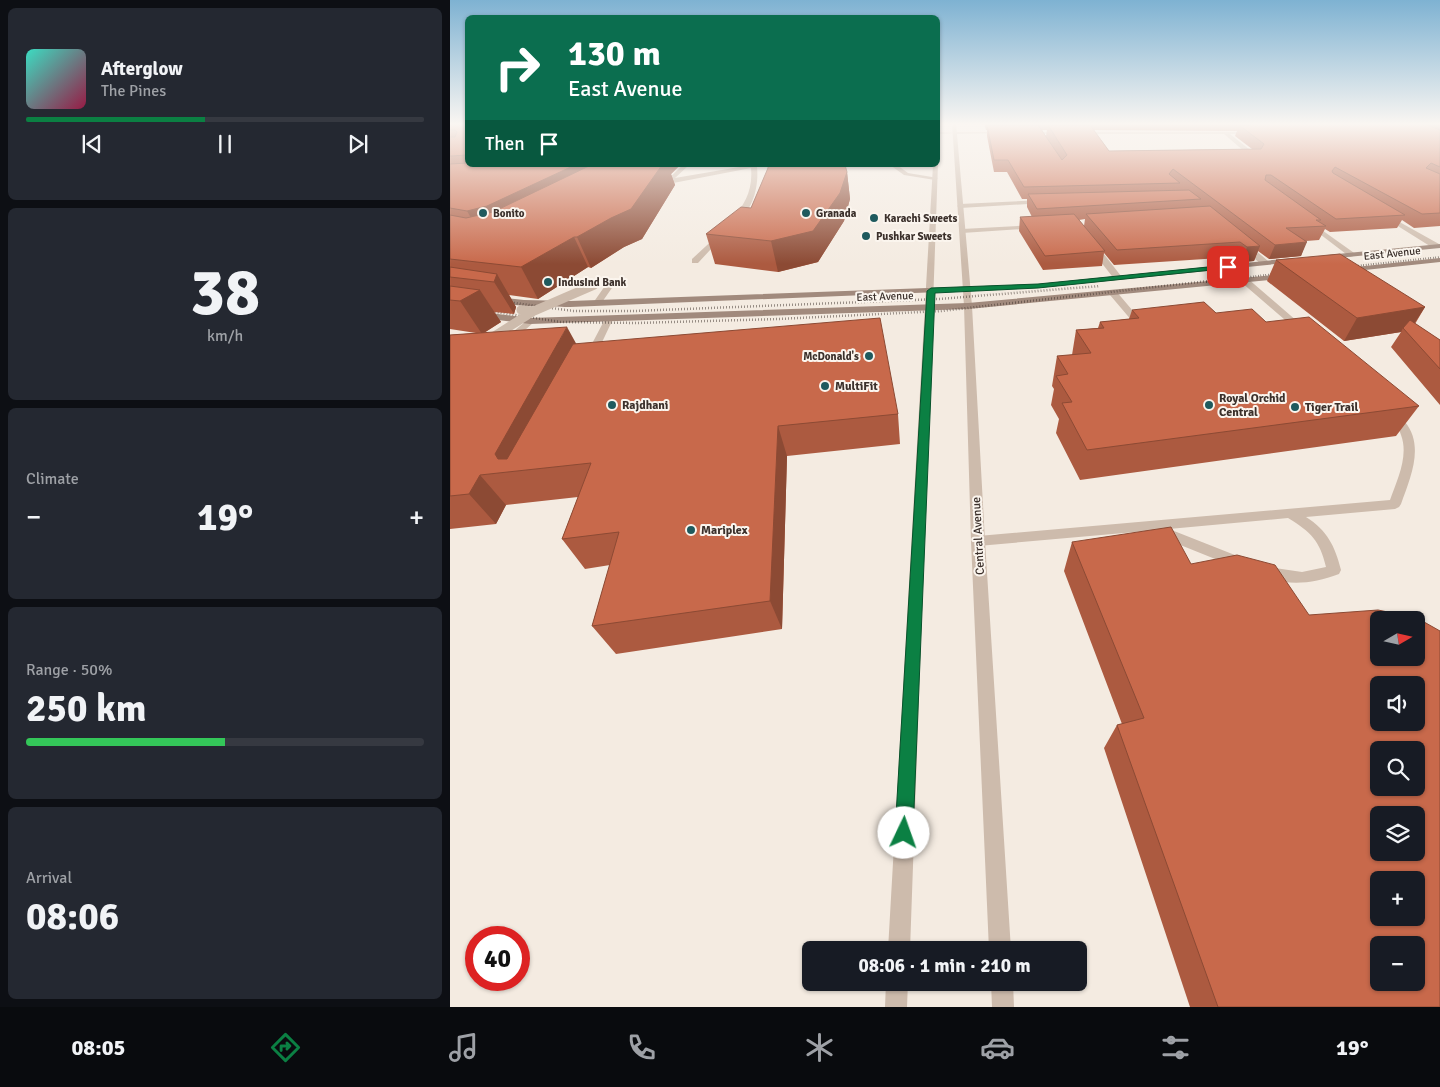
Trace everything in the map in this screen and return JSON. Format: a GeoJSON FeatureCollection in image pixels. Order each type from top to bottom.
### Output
{"type":"FeatureCollection","features":[{"type":"Feature","properties":{"kind":"main road","name":"East Avenue"},"geometry":{"type":"LineString","coordinates":[[1319,258],[1438,246]]}},
{"type":"Feature","properties":{"kind":"main road","name":"East Avenue"},"geometry":{"type":"LineString","coordinates":[[450,312],[530,321],[609,319],[931,298],[966,289],[1038,286],[1301,260]]}},
{"type":"Feature","properties":{"kind":"main road","name":"East Avenue"},"geometry":{"type":"LineString","coordinates":[[1338,270],[1440,260]]}},
{"type":"Feature","properties":{"kind":"main road","name":"East Avenue"},"geometry":{"type":"LineString","coordinates":[[486,298],[547,304],[931,298],[968,306],[1291,275]]}},
{"type":"Feature","properties":{"kind":"street"},"geometry":{"type":"LineString","coordinates":[[668,182],[681,170]]}},
{"type":"Feature","properties":{"kind":"street"},"geometry":{"type":"LineString","coordinates":[[648,184],[736,170]]}},
{"type":"Feature","properties":{"kind":"street"},"geometry":{"type":"LineString","coordinates":[[695,261],[741,214],[754,191],[757,170]]}},
{"type":"Feature","properties":{"kind":"street"},"geometry":{"type":"LineString","coordinates":[[900,170],[906,174],[935,178]]}},
{"type":"Feature","properties":{"kind":"street"},"geometry":{"type":"LineString","coordinates":[[898,941],[931,298],[936,170]]}},
{"type":"Feature","properties":{"kind":"street","name":"Central Avenue"},"geometry":{"type":"LineString","coordinates":[[958,170],[968,306],[978,541],[1000,941]]}},
{"type":"Feature","properties":{"kind":"street"},"geometry":{"type":"LineString","coordinates":[[960,206],[1050,202]]}},
{"type":"Feature","properties":{"kind":"street"},"geometry":{"type":"LineString","coordinates":[[1379,212],[1438,246]]}},
{"type":"Feature","properties":{"kind":"street"},"geometry":{"type":"LineString","coordinates":[[1307,222],[1353,255]]}},
{"type":"Feature","properties":{"kind":"street"},"geometry":{"type":"LineString","coordinates":[[962,232],[1048,226]]}},
{"type":"Feature","properties":{"kind":"street"},"geometry":{"type":"LineString","coordinates":[[1087,238],[1118,278]]}},
{"type":"Feature","properties":{"kind":"street"},"geometry":{"type":"LineString","coordinates":[[1235,238],[1265,263]]}},
{"type":"Feature","properties":{"kind":"street"},"geometry":{"type":"LineString","coordinates":[[1244,280],[1314,340]]}},
{"type":"Feature","properties":{"kind":"street"},"geometry":{"type":"LineString","coordinates":[[485,342],[534,311],[594,284],[594,281]]}},
{"type":"Feature","properties":{"kind":"street"},"geometry":{"type":"LineString","coordinates":[[597,303],[610,285]]}},
{"type":"Feature","properties":{"kind":"street"},"geometry":{"type":"LineString","coordinates":[[1113,293],[1142,327]]}},
{"type":"Feature","properties":{"kind":"street"},"geometry":{"type":"LineString","coordinates":[[521,310],[534,311]]}},
{"type":"Feature","properties":{"kind":"street"},"geometry":{"type":"LineString","coordinates":[[583,370],[609,319]]}},
{"type":"Feature","properties":{"kind":"street"},"geometry":{"type":"LineString","coordinates":[[515,344],[502,347],[530,321]]}},
{"type":"Feature","properties":{"kind":"street"},"geometry":{"type":"LineString","coordinates":[[978,541],[1395,504],[1407,467],[1410,441],[1398,419],[1384,406]]}},
{"type":"Feature","properties":{"kind":"street"},"geometry":{"type":"LineString","coordinates":[[1151,527],[1224,558],[1282,577],[1313,579],[1334,570],[1330,552],[1316,528],[1291,514]]}},
{"type":"Feature","properties":{"kind":"street"},"geometry":{"type":"LineString","coordinates":[[896,1007],[897,991]]}},
{"type":"Feature","properties":{"kind":"street"},"geometry":{"type":"LineString","coordinates":[[1002,991],[1003,1007]]}},
{"type":"Feature","properties":{"kind":"building"},"geometry":{"type":"Polygon","coordinates":[[[450,170],[564,170],[487,206],[467,211],[450,208],[450,170]]]}},
{"type":"Feature","properties":{"kind":"building"},"geometry":{"type":"Polygon","coordinates":[[[581,170],[658,170],[631,209],[574,237],[521,267],[450,259],[450,215],[466,218],[493,212],[581,170]]]}},
{"type":"Feature","properties":{"kind":"building"},"geometry":{"type":"Polygon","coordinates":[[[767,170],[846,170],[840,193],[813,231],[771,241],[706,234],[741,207],[751,208],[767,170]]]}},
{"type":"Feature","properties":{"kind":"building"},"geometry":{"type":"Polygon","coordinates":[[[1014,170],[1172,170],[1169,174],[1180,183],[1024,187],[1014,170]]]}},
{"type":"Feature","properties":{"kind":"building"},"geometry":{"type":"Polygon","coordinates":[[[1174,170],[1333,170],[1333,173],[1405,215],[1336,219],[1271,175],[1266,175],[1265,180],[1321,220],[1316,220],[1326,226],[1286,228],[1307,242],[1275,245],[1174,170]]]}},
{"type":"Feature","properties":{"kind":"building"},"geometry":{"type":"Polygon","coordinates":[[[1341,170],[1431,170],[1440,174],[1440,213],[1422,214],[1341,170]]]}},
{"type":"Feature","properties":{"kind":"building"},"geometry":{"type":"Polygon","coordinates":[[[1189,190],[1201,199],[1037,209],[1028,194],[1189,190]]]}},
{"type":"Feature","properties":{"kind":"building"},"geometry":{"type":"Polygon","coordinates":[[[1210,206],[1260,246],[1247,247],[1240,242],[1117,250],[1086,214],[1210,206]]]}},
{"type":"Feature","properties":{"kind":"building"},"geometry":{"type":"Polygon","coordinates":[[[1074,214],[1105,251],[1045,256],[1020,217],[1074,214]]]}},
{"type":"Feature","properties":{"kind":"building"},"geometry":{"type":"Polygon","coordinates":[[[1340,254],[1425,307],[1357,318],[1276,260],[1340,254]]]}},
{"type":"Feature","properties":{"kind":"building"},"geometry":{"type":"Polygon","coordinates":[[[450,267],[497,274],[494,282],[450,277],[450,267]]]}},
{"type":"Feature","properties":{"kind":"building"},"geometry":{"type":"Polygon","coordinates":[[[450,286],[480,290],[460,301],[450,300],[450,286]]]}},
{"type":"Feature","properties":{"kind":"building","name":"Royal Orchid Central"},"geometry":{"type":"Polygon","coordinates":[[[1204,302],[1216,313],[1252,309],[1266,322],[1309,317],[1419,406],[1087,450],[1062,403],[1072,402],[1056,376],[1068,374],[1057,356],[1091,353],[1076,330],[1104,328],[1100,322],[1139,318],[1132,310],[1204,302]]]}},
{"type":"Feature","properties":{"kind":"building","name":"Mariplex"},"geometry":{"type":"Polygon","coordinates":[[[880,318],[898,414],[778,426],[770,601],[592,626],[619,532],[562,539],[591,463],[480,475],[469,494],[450,496],[450,335],[567,327],[495,454],[498,459],[507,459],[573,344],[880,318]]]}},
{"type":"Feature","properties":{"kind":"building"},"geometry":{"type":"Polygon","coordinates":[[[1410,320],[1440,340],[1440,369],[1403,328],[1410,320]]]}},
{"type":"Feature","properties":{"kind":"building"},"geometry":{"type":"Polygon","coordinates":[[[1171,527],[1191,564],[1237,555],[1275,565],[1309,615],[1378,610],[1383,611],[1370,611],[1370,666],[1425,666],[1425,623],[1440,631],[1440,1007],[1218,1007],[1117,725],[1144,718],[1072,542],[1171,527]]]}},
{"type":"Feature","properties":{"kind":"railway"},"geometry":{"type":"LineString","coordinates":[[1346,267],[1440,257]]}},
{"type":"Feature","properties":{"kind":"railway"},"geometry":{"type":"LineString","coordinates":[[1206,282],[1283,273]]}},
{"type":"Feature","properties":{"kind":"railway"},"geometry":{"type":"LineString","coordinates":[[489,311],[561,322],[637,323],[778,319],[941,311],[1217,280]]}},
{"type":"Feature","properties":{"kind":"railway"},"geometry":{"type":"LineString","coordinates":[[499,301],[574,311],[634,311],[939,299],[1100,286]]}},
{"type":"Feature","properties":{"kind":"place","name":"Bonito"},"geometry":{"type":"Point","coordinates":[483,213]}},
{"type":"Feature","properties":{"kind":"place","name":"Granada"},"geometry":{"type":"Point","coordinates":[806,213]}},
{"type":"Feature","properties":{"kind":"place","name":"Karachi Sweets"},"geometry":{"type":"Point","coordinates":[874,218]}},
{"type":"Feature","properties":{"kind":"place","name":"Pushkar Sweets"},"geometry":{"type":"Point","coordinates":[866,236]}},
{"type":"Feature","properties":{"kind":"place","name":"IndusInd Bank"},"geometry":{"type":"Point","coordinates":[548,282]}},
{"type":"Feature","properties":{"kind":"place","name":"McDonald's"},"geometry":{"type":"Point","coordinates":[869,356]}},
{"type":"Feature","properties":{"kind":"place","name":"MultiFit"},"geometry":{"type":"Point","coordinates":[825,386]}},
{"type":"Feature","properties":{"kind":"place","name":"Rajdhani"},"geometry":{"type":"Point","coordinates":[612,405]}},
{"type":"Feature","properties":{"kind":"place","name":"Royal Orchid Central"},"geometry":{"type":"Point","coordinates":[1209,405]}},
{"type":"Feature","properties":{"kind":"place","name":"Tiger Trail"},"geometry":{"type":"Point","coordinates":[1295,407]}},
{"type":"Feature","properties":{"kind":"place","name":"Mariplex"},"geometry":{"type":"Point","coordinates":[691,530]}},
{"type":"Feature","properties":{"kind":"route"},"geometry":{"type":"LineString","coordinates":[[904,833],[931,291],[1038,286],[1228,267]]}}]}
